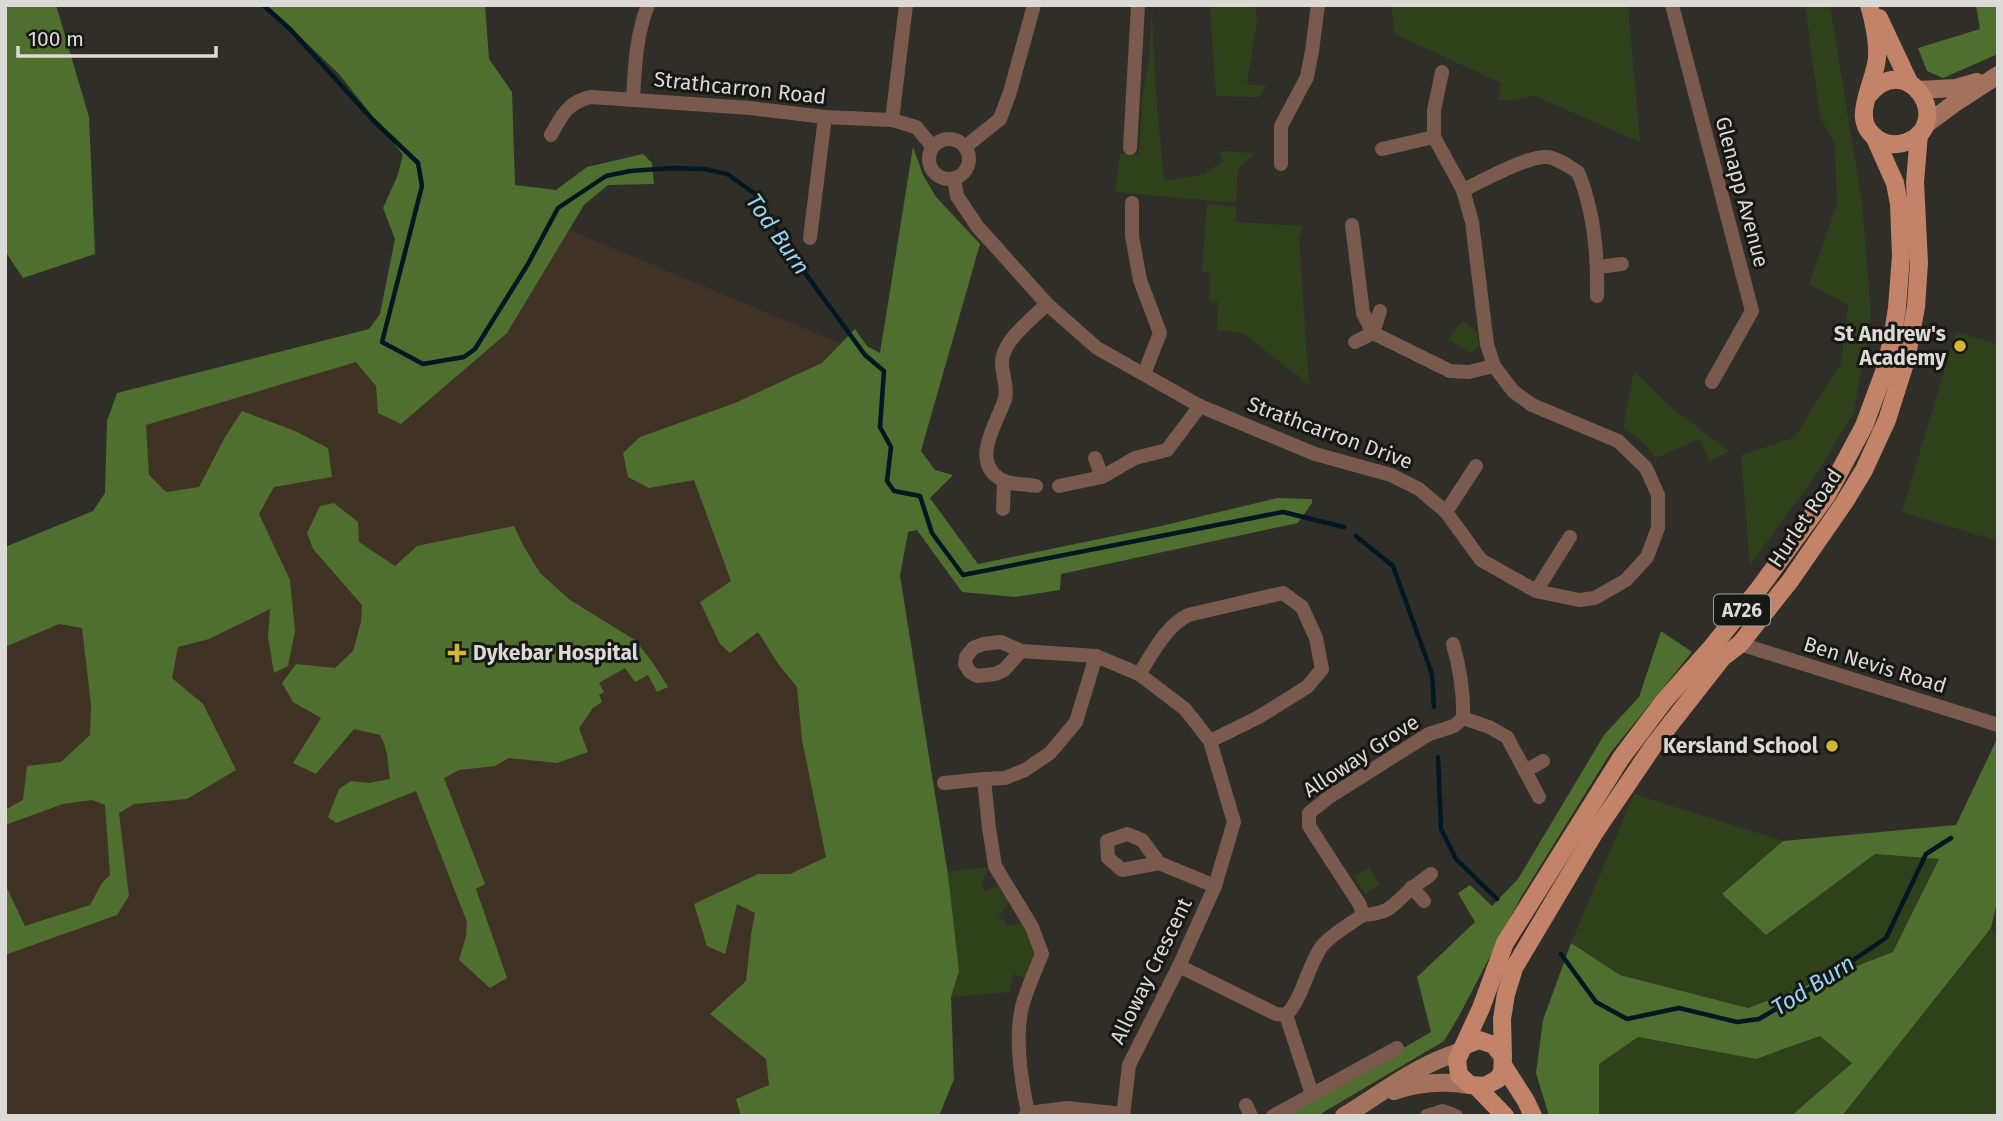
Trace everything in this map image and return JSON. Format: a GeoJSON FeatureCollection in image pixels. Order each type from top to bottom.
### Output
{"type":"FeatureCollection","features":[{"type":"Feature","properties":{"kind":"main road"},"geometry":{"type":"LineString","coordinates":[[1871,5],[1914,87],[1926,104],[1927,115],[1922,129]]}},
{"type":"Feature","properties":{"kind":"main road"},"geometry":{"type":"LineString","coordinates":[[1871,5],[1878,47],[1876,71],[1863,108],[1863,118],[1867,128],[1882,142],[1892,145],[1912,140],[1955,103],[1997,76]]}},
{"type":"Feature","properties":{"kind":"main road"},"geometry":{"type":"LineString","coordinates":[[1867,97],[1883,82],[1894,80],[1914,87],[1956,88],[1997,76]]}},
{"type":"Feature","properties":{"kind":"main road","name":"Hurlet Road"},"geometry":{"type":"LineString","coordinates":[[1503,1061],[1502,1019],[1514,968],[1595,832],[1654,745],[1723,657],[1740,644],[1790,582],[1864,470],[1891,409],[1906,360],[1916,307],[1919,262],[1915,182],[1922,129]]}},
{"type":"Feature","properties":{"kind":"main road","name":"Hurlet Road"},"geometry":{"type":"LineString","coordinates":[[1462,1049],[1505,943],[1580,820],[1621,758],[1664,701],[1758,590],[1827,495],[1864,426],[1884,372],[1892,340],[1901,256],[1899,204],[1895,183],[1874,136]]}},
{"type":"Feature","properties":{"kind":"main road"},"geometry":{"type":"LineString","coordinates":[[1344,1116],[1438,1059],[1462,1049],[1471,1042],[1486,1041],[1493,1045],[1533,1116]]}},
{"type":"Feature","properties":{"kind":"main road"},"geometry":{"type":"LineString","coordinates":[[1462,1049],[1457,1068],[1464,1081],[1505,1116]]}},
{"type":"Feature","properties":{"kind":"main road"},"geometry":{"type":"LineString","coordinates":[[1377,1096],[1427,1083],[1454,1082],[1485,1086],[1498,1079],[1503,1061]]}},
{"type":"Feature","properties":{"kind":"street"},"geometry":{"type":"LineString","coordinates":[[633,98],[636,48],[648,5]]}},
{"type":"Feature","properties":{"kind":"street"},"geometry":{"type":"LineString","coordinates":[[892,120],[906,5]]}},
{"type":"Feature","properties":{"kind":"street"},"geometry":{"type":"LineString","coordinates":[[965,147],[1000,119],[1034,5]]}},
{"type":"Feature","properties":{"kind":"street"},"geometry":{"type":"LineString","coordinates":[[1130,148],[1138,5]]}},
{"type":"Feature","properties":{"kind":"street"},"geometry":{"type":"LineString","coordinates":[[1281,164],[1282,126],[1307,77],[1318,5]]}},
{"type":"Feature","properties":{"kind":"street","name":"Glenapp Avenue"},"geometry":{"type":"LineString","coordinates":[[1672,5],[1752,311],[1712,382]]}},
{"type":"Feature","properties":{"kind":"street"},"geometry":{"type":"LineString","coordinates":[[1382,149],[1434,137],[1434,110],[1442,72]]}},
{"type":"Feature","properties":{"kind":"street","name":"Strathcarron Road"},"geometry":{"type":"LineString","coordinates":[[551,135],[562,113],[583,98],[633,98],[825,117],[892,120],[916,127],[933,147]]}},
{"type":"Feature","properties":{"kind":"street"},"geometry":{"type":"LineString","coordinates":[[810,238],[825,117]]}},
{"type":"Feature","properties":{"kind":"street","name":"Strathcarron Drive"},"geometry":{"type":"LineString","coordinates":[[954,179],[957,196],[977,226],[1047,304],[1097,348],[1200,406],[1315,454],[1391,475],[1419,489],[1446,512],[1481,560],[1536,592],[1578,600],[1595,598],[1626,580],[1647,557],[1658,528],[1658,495],[1646,468],[1627,448],[1618,441],[1532,405],[1513,391],[1494,366],[1487,344],[1472,222],[1462,190],[1434,137]]}},
{"type":"Feature","properties":{"kind":"street"},"geometry":{"type":"LineString","coordinates":[[946,139],[965,147],[969,156],[965,172],[954,179],[940,177],[931,167],[933,147],[946,139]]}},
{"type":"Feature","properties":{"kind":"street"},"geometry":{"type":"LineString","coordinates":[[1462,190],[1524,162],[1548,158],[1564,163],[1578,172],[1590,207],[1598,267],[1597,296]]}},
{"type":"Feature","properties":{"kind":"street"},"geometry":{"type":"LineString","coordinates":[[1132,204],[1132,236],[1140,280],[1160,333],[1144,374]]}},
{"type":"Feature","properties":{"kind":"street"},"geometry":{"type":"LineString","coordinates":[[1352,225],[1363,313],[1373,333],[1450,371],[1469,372],[1494,366]]}},
{"type":"Feature","properties":{"kind":"street"},"geometry":{"type":"LineString","coordinates":[[1598,267],[1622,264]]}},
{"type":"Feature","properties":{"kind":"street"},"geometry":{"type":"LineString","coordinates":[[1036,486],[1004,481],[991,470],[986,453],[988,438],[1006,395],[1002,363],[1004,349],[1047,304]]}},
{"type":"Feature","properties":{"kind":"street"},"geometry":{"type":"LineString","coordinates":[[1355,342],[1373,333],[1380,311]]}},
{"type":"Feature","properties":{"kind":"street"},"geometry":{"type":"LineString","coordinates":[[1059,486],[1102,477],[1135,458],[1167,450],[1200,406]]}},
{"type":"Feature","properties":{"kind":"street"},"geometry":{"type":"LineString","coordinates":[[1095,458],[1102,477]]}},
{"type":"Feature","properties":{"kind":"street"},"geometry":{"type":"LineString","coordinates":[[1446,512],[1476,466]]}},
{"type":"Feature","properties":{"kind":"street"},"geometry":{"type":"LineString","coordinates":[[1003,509],[1004,481]]}},
{"type":"Feature","properties":{"kind":"street"},"geometry":{"type":"LineString","coordinates":[[1536,592],[1570,537]]}},
{"type":"Feature","properties":{"kind":"street"},"geometry":{"type":"LineString","coordinates":[[1139,674],[1166,633],[1188,615],[1283,593],[1302,607],[1316,638],[1322,669],[1307,687],[1267,712],[1210,741]]}},
{"type":"Feature","properties":{"kind":"street"},"geometry":{"type":"LineString","coordinates":[[1454,644],[1462,688],[1463,718],[1507,737],[1539,797]]}},
{"type":"Feature","properties":{"kind":"street","name":"Ben Nevis Road"},"geometry":{"type":"LineString","coordinates":[[1740,644],[1998,725]]}},
{"type":"Feature","properties":{"kind":"street","name":"Alloway Crescent"},"geometry":{"type":"LineString","coordinates":[[1021,651],[1096,656],[1139,674],[1185,709],[1210,741],[1234,822],[1215,886],[1179,966],[1129,1065],[1123,1115]]}},
{"type":"Feature","properties":{"kind":"street"},"geometry":{"type":"LineString","coordinates":[[944,783],[1005,778],[1025,770],[1050,753],[1076,722],[1096,656]]}},
{"type":"Feature","properties":{"kind":"street","name":"Alloway Grove"},"geometry":{"type":"LineString","coordinates":[[1363,915],[1360,905],[1309,826],[1309,813],[1329,797],[1429,734],[1454,726],[1463,718]]}},
{"type":"Feature","properties":{"kind":"street"},"geometry":{"type":"LineString","coordinates":[[1525,771],[1543,761]]}},
{"type":"Feature","properties":{"kind":"street"},"geometry":{"type":"LineString","coordinates":[[984,779],[995,866],[1032,927],[1042,954],[1023,1001],[1019,1025],[1020,1076],[1026,1114],[1067,1108],[1123,1115]]}},
{"type":"Feature","properties":{"kind":"street","name":"Alloway Crescent"},"geometry":{"type":"LineString","coordinates":[[1159,863],[1215,886]]}},
{"type":"Feature","properties":{"kind":"street"},"geometry":{"type":"LineString","coordinates":[[1286,1015],[1292,1009],[1307,973],[1324,944],[1363,915],[1377,914],[1395,906],[1412,887],[1431,874]]}},
{"type":"Feature","properties":{"kind":"street"},"geometry":{"type":"LineString","coordinates":[[1412,887],[1424,901]]}},
{"type":"Feature","properties":{"kind":"street"},"geometry":{"type":"LineString","coordinates":[[1179,966],[1276,1014],[1286,1015]]}},
{"type":"Feature","properties":{"kind":"street"},"geometry":{"type":"LineString","coordinates":[[1286,1015],[1312,1094]]}},
{"type":"Feature","properties":{"kind":"street"},"geometry":{"type":"LineString","coordinates":[[1273,1116],[1397,1048]]}},
{"type":"Feature","properties":{"kind":"street"},"geometry":{"type":"LineString","coordinates":[[1427,1116],[1443,1111],[1456,1116]]}},
{"type":"Feature","properties":{"kind":"shaded area","name":"Dykebar Hospital"},"geometry":{"type":"Polygon","coordinates":[[[426,170],[856,350],[931,1116],[5,1116],[5,572],[131,527],[128,412],[378,336],[426,170]]]}},
{"type":"Feature","properties":{"kind":"green space"},"geometry":{"type":"Polygon","coordinates":[[[5,5],[56,5],[89,117],[95,254],[23,278],[5,251],[5,5]]]}},
{"type":"Feature","properties":{"kind":"green space"},"geometry":{"type":"Polygon","coordinates":[[[267,5],[485,5],[489,59],[512,92],[515,185],[556,190],[587,167],[643,154],[652,163],[654,184],[608,185],[584,205],[507,333],[401,424],[378,413],[376,386],[356,362],[146,425],[149,475],[166,492],[199,487],[242,411],[295,431],[328,448],[332,477],[274,487],[259,514],[290,580],[295,631],[288,666],[274,673],[268,637],[270,609],[209,639],[178,647],[172,678],[203,704],[236,770],[187,799],[134,804],[119,813],[129,896],[117,915],[5,955],[5,884],[25,926],[90,905],[102,883],[110,875],[105,805],[92,800],[63,804],[5,825],[5,810],[23,800],[27,766],[61,762],[90,735],[91,705],[82,628],[59,624],[5,647],[5,547],[93,511],[105,493],[107,421],[117,393],[369,329],[380,314],[395,239],[383,208],[397,177],[403,155],[339,74],[267,5]]]}},
{"type":"Feature","properties":{"kind":"green space"},"geometry":{"type":"Polygon","coordinates":[[[1152,5],[1155,83],[1164,181],[1205,174],[1223,161],[1219,151],[1256,153],[1238,168],[1236,203],[1115,192],[1120,154],[1139,154],[1152,5]]]}},
{"type":"Feature","properties":{"kind":"green space"},"geometry":{"type":"Polygon","coordinates":[[[1210,5],[1255,5],[1257,19],[1247,84],[1267,86],[1259,97],[1216,96],[1210,5]]]}},
{"type":"Feature","properties":{"kind":"green space"},"geometry":{"type":"Polygon","coordinates":[[[1391,5],[1628,5],[1640,142],[1535,96],[1498,100],[1501,83],[1395,34],[1391,5]]]}},
{"type":"Feature","properties":{"kind":"green space"},"geometry":{"type":"Polygon","coordinates":[[[1805,5],[1830,5],[1862,203],[1871,314],[1854,412],[1818,472],[1750,565],[1741,455],[1794,438],[1841,363],[1848,305],[1809,284],[1837,204],[1835,144],[1820,117],[1805,5]]]}},
{"type":"Feature","properties":{"kind":"green space"},"geometry":{"type":"Polygon","coordinates":[[[1976,5],[1998,5],[1998,54],[1943,78],[1927,71],[1918,48],[1980,29],[1976,5]]]}},
{"type":"Feature","properties":{"kind":"green space"},"geometry":{"type":"Polygon","coordinates":[[[913,147],[923,175],[936,197],[980,244],[921,451],[935,470],[953,475],[930,498],[978,564],[1157,527],[1277,498],[1312,499],[1312,503],[1298,523],[1061,574],[1060,590],[1015,597],[962,592],[917,530],[908,532],[900,576],[948,875],[959,971],[951,997],[954,1079],[939,1116],[741,1116],[736,1099],[769,1085],[766,1059],[710,1014],[746,981],[755,913],[737,904],[725,954],[707,946],[694,904],[758,874],[790,874],[826,857],[802,740],[797,687],[758,632],[730,653],[720,644],[700,602],[731,581],[694,480],[649,488],[628,477],[623,453],[640,437],[735,403],[822,363],[855,329],[867,346],[880,353],[913,147]]]}},
{"type":"Feature","properties":{"kind":"green space"},"geometry":{"type":"Polygon","coordinates":[[[1207,204],[1236,207],[1236,222],[1303,226],[1299,237],[1309,385],[1243,333],[1217,330],[1218,302],[1209,300],[1211,274],[1202,272],[1207,204]]]}},
{"type":"Feature","properties":{"kind":"green space"},"geometry":{"type":"Polygon","coordinates":[[[1463,321],[1477,332],[1479,346],[1470,353],[1448,339],[1463,321]]]}},
{"type":"Feature","properties":{"kind":"green space"},"geometry":{"type":"Polygon","coordinates":[[[1956,332],[1998,344],[1998,541],[1902,512],[1956,332]]]}},
{"type":"Feature","properties":{"kind":"green space"},"geometry":{"type":"Polygon","coordinates":[[[1634,371],[1669,406],[1729,451],[1710,462],[1699,439],[1656,458],[1641,441],[1623,429],[1634,371]]]}},
{"type":"Feature","properties":{"kind":"green space"},"geometry":{"type":"Polygon","coordinates":[[[334,503],[358,522],[359,542],[395,566],[417,546],[514,526],[540,573],[570,600],[635,640],[668,687],[657,692],[648,675],[635,682],[625,668],[599,683],[604,692],[599,695],[602,702],[593,708],[579,728],[588,752],[557,763],[509,758],[495,766],[459,770],[444,778],[485,884],[476,889],[507,978],[490,988],[459,960],[467,922],[416,791],[336,823],[328,817],[339,789],[351,781],[369,783],[390,779],[386,751],[380,735],[354,729],[316,774],[293,763],[321,718],[293,702],[282,683],[296,664],[335,668],[353,651],[361,622],[362,605],[313,549],[307,533],[320,506],[334,503]]]}},
{"type":"Feature","properties":{"kind":"green space"},"geometry":{"type":"Polygon","coordinates":[[[1661,631],[1692,652],[1611,752],[1521,897],[1444,1041],[1317,1116],[1286,1116],[1431,1032],[1417,977],[1475,922],[1458,893],[1470,885],[1492,906],[1518,879],[1604,735],[1639,697],[1661,631]]]}},
{"type":"Feature","properties":{"kind":"green space"},"geometry":{"type":"Polygon","coordinates":[[[1996,741],[1998,898],[1991,928],[1842,1116],[1791,1116],[1852,1063],[1820,1036],[1756,1059],[1638,1037],[1599,1064],[1599,1116],[1549,1116],[1536,1073],[1543,1020],[1571,943],[1620,975],[1748,1008],[1893,952],[1939,859],[1875,854],[1766,935],[1722,894],[1783,841],[1956,825],[1996,741]]]}},
{"type":"Feature","properties":{"kind":"green space"},"geometry":{"type":"Polygon","coordinates":[[[1634,794],[1783,841],[1722,894],[1766,934],[1875,854],[1939,859],[1894,952],[1748,1008],[1620,975],[1571,943],[1634,794]]]}},
{"type":"Feature","properties":{"kind":"green space"},"geometry":{"type":"Polygon","coordinates":[[[989,867],[981,883],[985,892],[998,886],[1008,901],[1007,907],[998,915],[1009,926],[1022,922],[1034,950],[1032,971],[1029,979],[1014,974],[1009,992],[951,997],[959,971],[947,872],[989,867]]]}},
{"type":"Feature","properties":{"kind":"green space"},"geometry":{"type":"Polygon","coordinates":[[[1369,867],[1380,884],[1365,894],[1354,877],[1369,867]]]}},
{"type":"Feature","properties":{"kind":"green space"},"geometry":{"type":"Polygon","coordinates":[[[1991,928],[1998,937],[1998,1116],[1842,1116],[1991,928]]]}},
{"type":"Feature","properties":{"kind":"green space"},"geometry":{"type":"Polygon","coordinates":[[[1820,1036],[1853,1062],[1791,1116],[1599,1116],[1599,1064],[1638,1037],[1756,1059],[1820,1036]]]}},
{"type":"Feature","properties":{"kind":"waterway","name":"Tod Burn"},"geometry":{"type":"LineString","coordinates":[[263,5],[290,29],[373,120],[418,163],[422,186],[382,342],[423,364],[464,357],[475,349],[528,264],[558,208],[606,176],[630,171],[704,169],[727,174],[754,193],[797,262],[865,355],[884,371],[880,427],[891,447],[887,481],[894,491],[920,496],[932,533],[963,575],[1283,512],[1344,527]]}},
{"type":"Feature","properties":{"kind":"waterway","name":"Tod Burn"},"geometry":{"type":"LineString","coordinates":[[1356,536],[1393,566],[1432,674],[1434,707]]}},
{"type":"Feature","properties":{"kind":"waterway","name":"Tod Burn"},"geometry":{"type":"LineString","coordinates":[[1438,757],[1441,829],[1456,859],[1497,899]]}},
{"type":"Feature","properties":{"kind":"waterway","name":"Tod Burn"},"geometry":{"type":"LineString","coordinates":[[1561,954],[1596,1002],[1627,1019],[1679,1008],[1737,1022],[1759,1019],[1815,986],[1886,938],[1926,854],[1951,838]]}},
{"type":"Feature","properties":{"kind":"place","name":"St Andrew's Academy"},"geometry":{"type":"Point","coordinates":[1960,346]}},
{"type":"Feature","properties":{"kind":"place","name":"Dykebar Hospital"},"geometry":{"type":"Point","coordinates":[457,653]}},
{"type":"Feature","properties":{"kind":"place","name":"Kersland School"},"geometry":{"type":"Point","coordinates":[1832,746]}}]}
